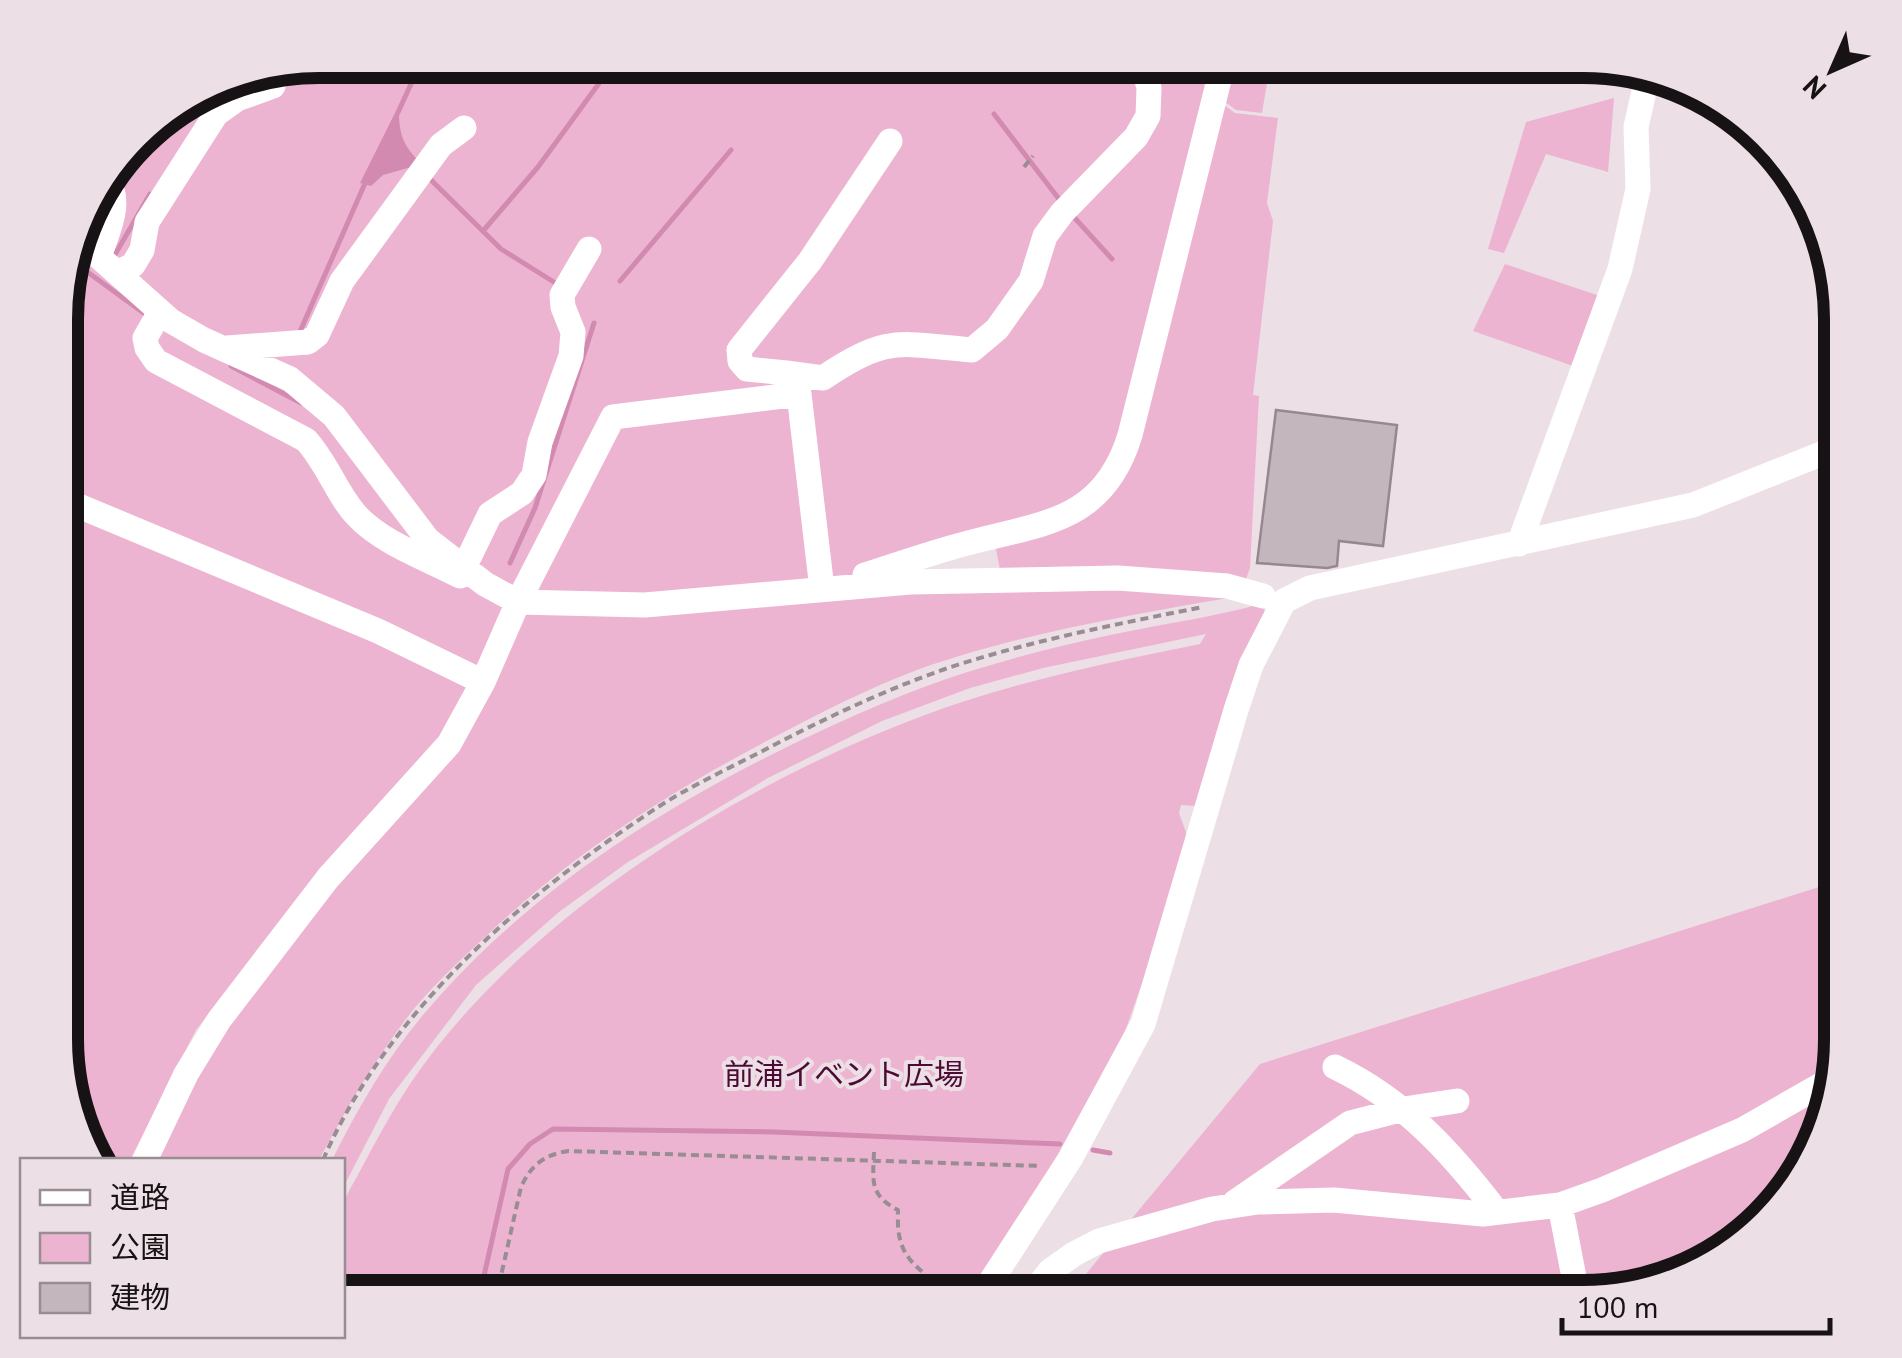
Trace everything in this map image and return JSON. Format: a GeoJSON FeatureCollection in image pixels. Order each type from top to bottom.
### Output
{"type":"FeatureCollection","features":[{"type":"Feature","properties":{"kind":"street"},"geometry":{"type":"LineString","coordinates":[[145,1158],[186,1074],[219,1020],[328,878],[449,744],[613,417],[823,378],[859,353],[891,343],[972,350],[998,328],[1031,281],[1045,236],[1136,137],[1148,116],[1146,78]]}},
{"type":"Feature","properties":{"kind":"street"},"geometry":{"type":"LineString","coordinates":[[822,588],[992,537],[1045,526],[1081,508],[1106,486],[1124,457],[1219,78]]}},
{"type":"Feature","properties":{"kind":"street"},"geometry":{"type":"LineString","coordinates":[[111,268],[132,265],[142,250],[147,222],[216,114],[237,99],[273,86]]}},
{"type":"Feature","properties":{"kind":"street"},"geometry":{"type":"LineString","coordinates":[[1520,544],[1620,269],[1638,188],[1636,128],[1645,86]]}},
{"type":"Feature","properties":{"kind":"street"},"geometry":{"type":"LineString","coordinates":[[224,349],[296,342],[317,336],[342,281],[441,145],[464,128]]}},
{"type":"Feature","properties":{"kind":"street"},"geometry":{"type":"LineString","coordinates":[[793,384],[747,369],[740,361],[739,350],[810,262],[890,141]]}},
{"type":"Feature","properties":{"kind":"street"},"geometry":{"type":"LineString","coordinates":[[114,192],[115,209],[100,257],[156,317],[284,376],[334,416],[428,540],[464,569],[518,602],[646,604],[822,588],[1001,579],[1160,579],[1227,586],[1274,599]]}},
{"type":"Feature","properties":{"kind":"street"},"geometry":{"type":"LineString","coordinates":[[156,317],[145,338],[146,348],[156,361],[306,440],[323,458],[356,516],[374,530],[460,576],[490,514],[522,492],[534,475],[540,442],[570,356],[573,332],[563,307],[564,290],[590,249]]}},
{"type":"Feature","properties":{"kind":"street"},"geometry":{"type":"LineString","coordinates":[[793,384],[822,588]]}},
{"type":"Feature","properties":{"kind":"street"},"geometry":{"type":"LineString","coordinates":[[1222,603],[1274,599],[1693,505],[1824,453]]}},
{"type":"Feature","properties":{"kind":"street"},"geometry":{"type":"LineString","coordinates":[[78,506],[378,632],[483,682]]}},
{"type":"Feature","properties":{"kind":"street"},"geometry":{"type":"LineString","coordinates":[[992,537],[988,549],[993,569],[1001,579]]}},
{"type":"Feature","properties":{"kind":"street"},"geometry":{"type":"LineString","coordinates":[[992,1280],[1065,1166],[1143,1024],[1236,710],[1274,599]]}},
{"type":"Feature","properties":{"kind":"street"},"geometry":{"type":"LineString","coordinates":[[1335,1066],[1373,1086],[1404,1109],[1451,1154],[1497,1212]]}},
{"type":"Feature","properties":{"kind":"street"},"geometry":{"type":"LineString","coordinates":[[1044,1280],[1074,1254],[1099,1241],[1258,1202],[1334,1200],[1497,1212],[1560,1205],[1742,1130],[1820,1085]]}},
{"type":"Feature","properties":{"kind":"street"},"geometry":{"type":"LineString","coordinates":[[1226,1207],[1350,1123],[1457,1101]]}},
{"type":"Feature","properties":{"kind":"street"},"geometry":{"type":"LineString","coordinates":[[1560,1205],[1575,1280]]}},
{"type":"Feature","properties":{"kind":"path"},"geometry":{"type":"LineString","coordinates":[[1024,166],[1033,156]]}},
{"type":"Feature","properties":{"kind":"path"},"geometry":{"type":"LineString","coordinates":[[324,1158],[380,1062],[447,980],[544,890],[661,805],[828,718],[948,668],[1026,645],[1222,603]]}},
{"type":"Feature","properties":{"kind":"path"},"geometry":{"type":"LineString","coordinates":[[500,1280],[527,1174],[549,1154],[568,1150],[1065,1166]]}},
{"type":"Feature","properties":{"kind":"path"},"geometry":{"type":"LineString","coordinates":[[874,1152],[877,1194],[898,1210],[897,1232],[903,1254],[925,1274],[920,1280]]}},
{"type":"Feature","properties":{"kind":"green space"},"geometry":{"type":"Polygon","coordinates":[[[302,78],[1214,78],[1119,454],[1089,496],[833,583],[804,389],[625,410],[481,674],[78,507],[78,318],[86,256],[110,198],[137,159],[159,137],[226,96],[271,82],[302,78]]]}},
{"type":"Feature","properties":{"kind":"green space"},"geometry":{"type":"Polygon","coordinates":[[[1226,78],[1268,78],[1262,113],[1236,110],[1221,99],[1226,78]]]}},
{"type":"Feature","properties":{"kind":"green space"},"geometry":{"type":"Polygon","coordinates":[[[1614,98],[1608,172],[1546,154],[1504,253],[1488,249],[1526,122],[1614,98]]]}},
{"type":"Feature","properties":{"kind":"green space"},"geometry":{"type":"Polygon","coordinates":[[[1220,102],[1235,113],[1278,118],[1267,203],[1273,221],[1253,395],[1259,396],[1250,568],[1244,585],[1000,570],[995,544],[1098,502],[1220,102]]]}},
{"type":"Feature","properties":{"kind":"green space"},"geometry":{"type":"Polygon","coordinates":[[[1505,264],[1600,296],[1576,367],[1473,331],[1505,264]]]}},
{"type":"Feature","properties":{"kind":"green space"},"geometry":{"type":"Polygon","coordinates":[[[792,400],[816,586],[532,599],[611,428],[792,400]]]}},
{"type":"Feature","properties":{"kind":"green space"},"geometry":{"type":"Polygon","coordinates":[[[78,516],[470,683],[456,721],[320,870],[196,1030],[131,1158],[109,1158],[86,1102],[78,1056],[78,516]]]}},
{"type":"Feature","properties":{"kind":"green space"},"geometry":{"type":"Polygon","coordinates":[[[1054,582],[1245,595],[992,647],[906,674],[810,718],[652,807],[517,908],[444,976],[406,1019],[320,1158],[150,1158],[218,1027],[430,777],[520,612],[1054,582]]]}},
{"type":"Feature","properties":{"kind":"green space","name":"前浦イベント広場"},"geometry":{"type":"Polygon","coordinates":[[[1261,604],[1265,611],[1197,806],[1181,805],[1179,813],[1188,838],[1177,885],[1124,1034],[1047,1174],[979,1280],[345,1280],[345,1201],[412,1081],[462,1017],[521,957],[587,901],[734,804],[889,729],[1023,684],[1200,644],[1206,634],[1043,668],[970,688],[882,721],[768,778],[628,862],[559,912],[476,985],[389,1099],[345,1184],[345,1158],[333,1158],[388,1062],[467,966],[552,891],[644,826],[693,797],[793,744],[905,694],[1047,650],[1261,604]]]}},
{"type":"Feature","properties":{"kind":"green space"},"geometry":{"type":"Polygon","coordinates":[[[1824,885],[1824,1056],[1820,1087],[1806,1132],[1775,1186],[1743,1221],[1690,1256],[1646,1272],[1584,1280],[1081,1280],[1260,1064],[1824,885]]]}},
{"type":"Feature","properties":{"kind":"shaded area"},"geometry":{"type":"Polygon","coordinates":[[[394,115],[399,117],[405,143],[422,164],[383,175],[371,186],[360,183],[394,115]]]}},
{"type":"Feature","properties":{"kind":"building"},"geometry":{"type":"Polygon","coordinates":[[[1276,410],[1397,425],[1383,546],[1339,541],[1337,566],[1327,568],[1257,563],[1276,410]]]}},
{"type":"Feature","properties":{"kind":"waterway"},"geometry":{"type":"LineString","coordinates":[[394,121],[414,78]]}},
{"type":"Feature","properties":{"kind":"waterway"},"geometry":{"type":"LineString","coordinates":[[483,231],[538,167],[603,78]]}},
{"type":"Feature","properties":{"kind":"waterway"},"geometry":{"type":"LineString","coordinates":[[202,113],[206,106]]}},
{"type":"Feature","properties":{"kind":"waterway"},"geometry":{"type":"LineString","coordinates":[[994,114],[1062,203]]}},
{"type":"Feature","properties":{"kind":"waterway"},"geometry":{"type":"LineString","coordinates":[[620,281],[731,150]]}},
{"type":"Feature","properties":{"kind":"waterway"},"geometry":{"type":"LineString","coordinates":[[428,177],[501,249],[557,284]]}},
{"type":"Feature","properties":{"kind":"waterway"},"geometry":{"type":"LineString","coordinates":[[298,336],[366,181]]}},
{"type":"Feature","properties":{"kind":"waterway"},"geometry":{"type":"LineString","coordinates":[[113,258],[150,194]]}},
{"type":"Feature","properties":{"kind":"waterway"},"geometry":{"type":"LineString","coordinates":[[1072,215],[1112,259]]}},
{"type":"Feature","properties":{"kind":"waterway"},"geometry":{"type":"LineString","coordinates":[[83,269],[145,314]]}},
{"type":"Feature","properties":{"kind":"waterway"},"geometry":{"type":"LineString","coordinates":[[510,563],[535,508],[594,323]]}},
{"type":"Feature","properties":{"kind":"waterway"},"geometry":{"type":"LineString","coordinates":[[231,366],[301,403]]}},
{"type":"Feature","properties":{"kind":"waterway"},"geometry":{"type":"LineString","coordinates":[[483,1280],[508,1169],[530,1144],[553,1129],[774,1132],[1060,1144]]}},
{"type":"Feature","properties":{"kind":"waterway"},"geometry":{"type":"LineString","coordinates":[[1093,1150],[1110,1153]]}}]}
